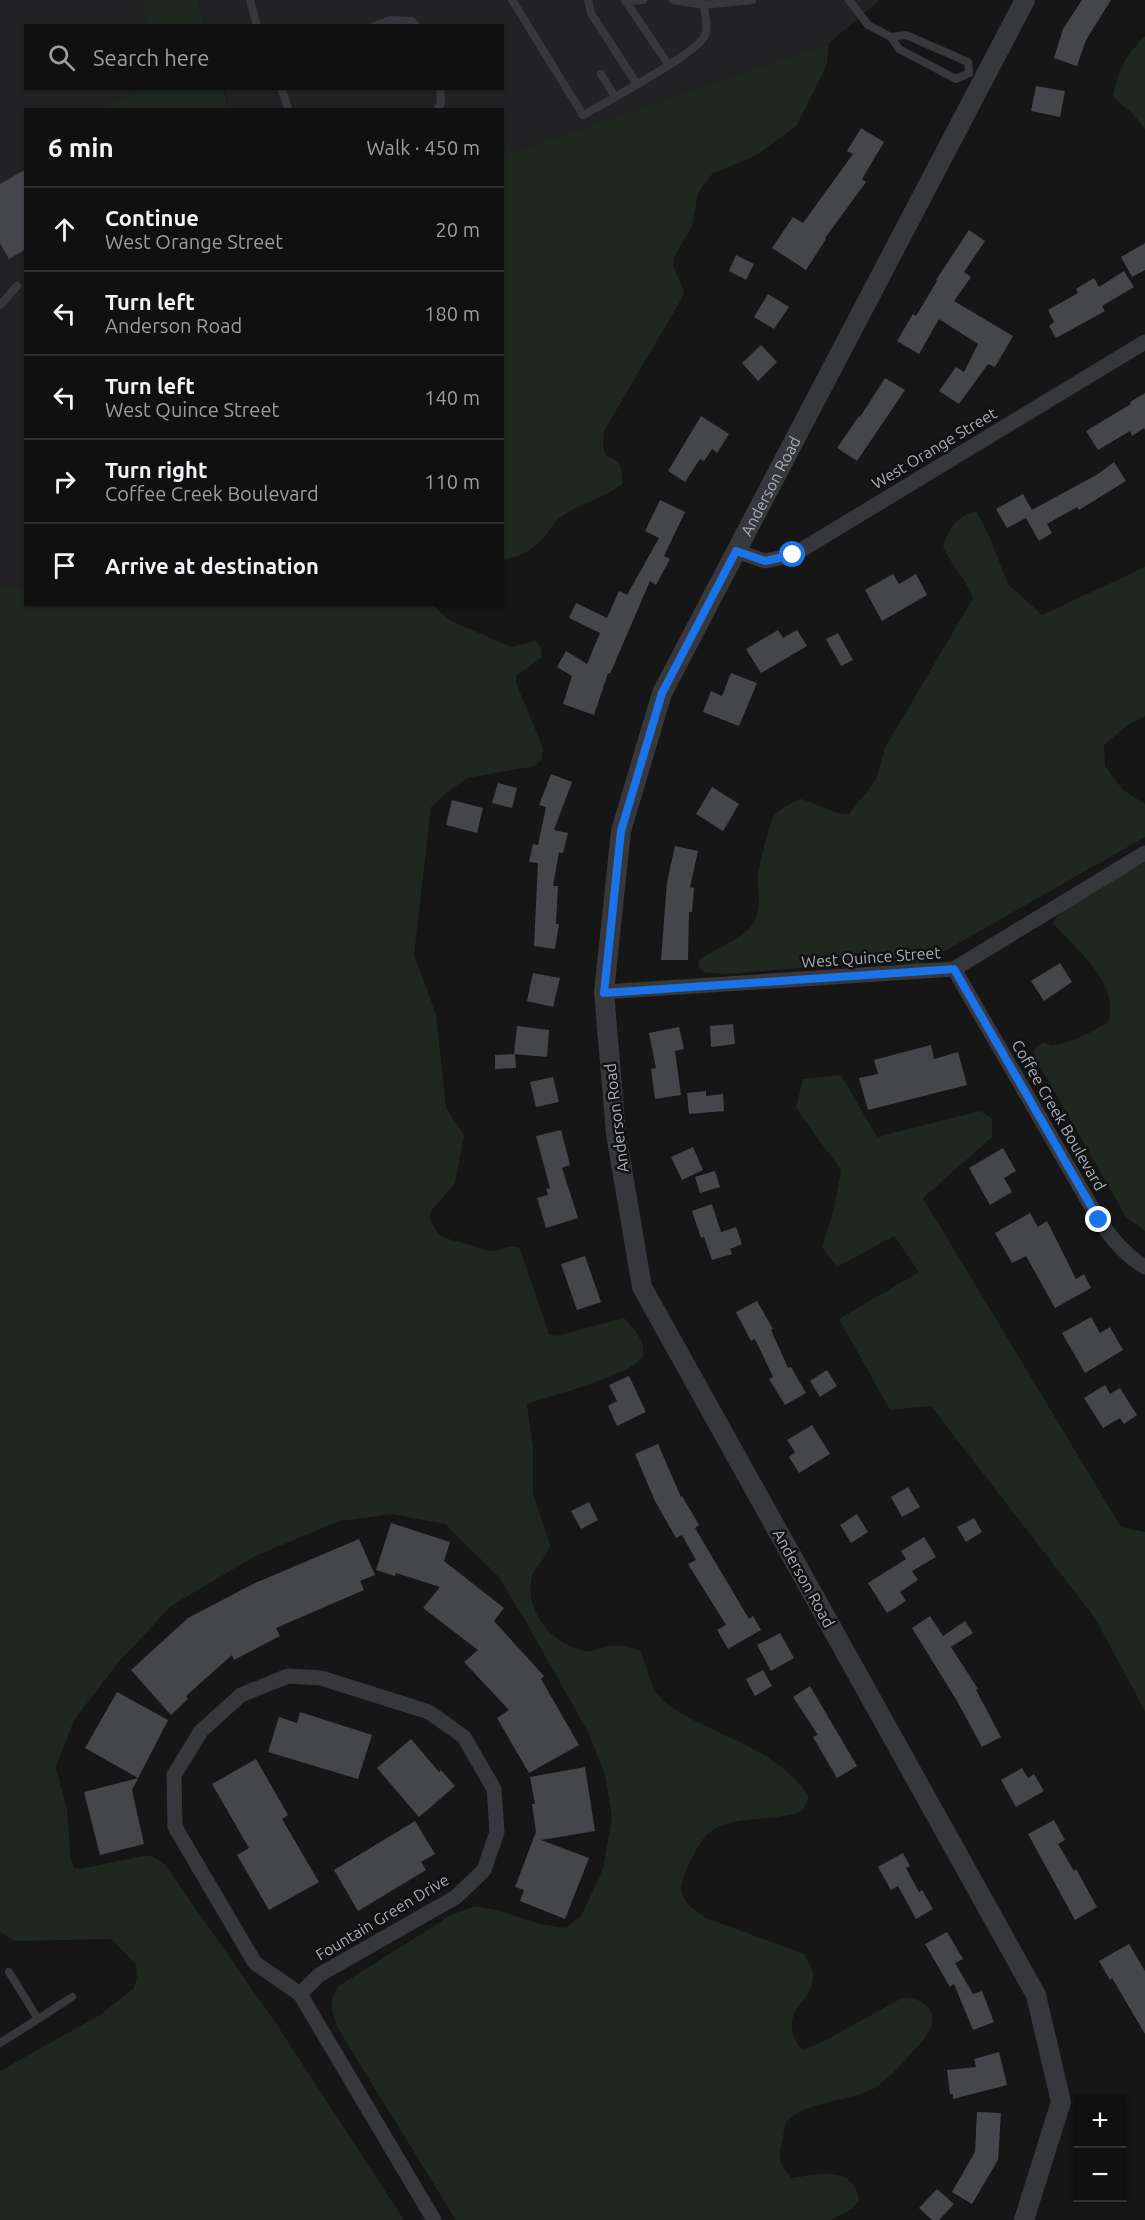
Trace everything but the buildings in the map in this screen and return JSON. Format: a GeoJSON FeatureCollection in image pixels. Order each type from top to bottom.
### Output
{"type":"FeatureCollection","features":[{"type":"Feature","properties":{"kind":"street","name":"Anderson Road"},"geometry":{"type":"LineString","coordinates":[[1024,2220],[1061,2102],[1036,1995],[642,1287],[616,1134],[604,993],[621,831],[662,693],[976,77],[1025,0]]}},
{"type":"Feature","properties":{"kind":"street","name":"West Orange Street"},"geometry":{"type":"LineString","coordinates":[[736,551],[765,561],[793,555],[1145,342]]}},
{"type":"Feature","properties":{"kind":"street","name":"West Quince Street"},"geometry":{"type":"LineString","coordinates":[[604,993],[954,969],[1145,853]]}},
{"type":"Feature","properties":{"kind":"street","name":"Coffee Creek Boulevard"},"geometry":{"type":"LineString","coordinates":[[954,969],[1099,1220],[1114,1242],[1132,1260],[1145,1268]]}},
{"type":"Feature","properties":{"kind":"street","name":"Fountain Green Drive"},"geometry":{"type":"LineString","coordinates":[[300,1994],[319,1975],[456,1897],[484,1870],[497,1832],[494,1789],[464,1737],[429,1712],[321,1678],[288,1676],[241,1695],[201,1731],[174,1775],[175,1827],[255,1963],[300,1994],[435,2220]]}},
{"type":"Feature","properties":{"kind":"lane"},"geometry":{"type":"LineString","coordinates":[[250,0],[256,24]]}},
{"type":"Feature","properties":{"kind":"lane"},"geometry":{"type":"LineString","coordinates":[[512,0],[583,115],[694,48],[704,37],[707,29],[704,3]]}},
{"type":"Feature","properties":{"kind":"lane"},"geometry":{"type":"LineString","coordinates":[[588,0],[591,13],[636,83]]}},
{"type":"Feature","properties":{"kind":"lane"},"geometry":{"type":"LineString","coordinates":[[625,0],[668,64]]}},
{"type":"Feature","properties":{"kind":"lane"},"geometry":{"type":"LineString","coordinates":[[625,0],[643,0]]}},
{"type":"Feature","properties":{"kind":"lane"},"geometry":{"type":"LineString","coordinates":[[673,0],[704,3],[752,0]]}},
{"type":"Feature","properties":{"kind":"lane"},"geometry":{"type":"LineString","coordinates":[[849,0],[867,25],[891,37],[899,49],[956,79],[976,77],[968,62],[906,35],[891,37]]}},
{"type":"Feature","properties":{"kind":"lane"},"geometry":{"type":"LineString","coordinates":[[380,24],[391,20],[412,21],[414,24]]}},
{"type":"Feature","properties":{"kind":"lane"},"geometry":{"type":"LineString","coordinates":[[601,74],[615,97]]}},
{"type":"Feature","properties":{"kind":"lane"},"geometry":{"type":"LineString","coordinates":[[282,90],[288,108]]}},
{"type":"Feature","properties":{"kind":"lane"},"geometry":{"type":"LineString","coordinates":[[438,108],[441,103],[440,90]]}},
{"type":"Feature","properties":{"kind":"lane"},"geometry":{"type":"LineString","coordinates":[[0,305],[17,286]]}},
{"type":"Feature","properties":{"kind":"lane"},"geometry":{"type":"LineString","coordinates":[[9,1972],[38,2019]]}},
{"type":"Feature","properties":{"kind":"lane"},"geometry":{"type":"LineString","coordinates":[[0,2043],[72,1997]]}},
{"type":"Feature","properties":{"kind":"shaded area"},"geometry":{"type":"Polygon","coordinates":[[[0,0],[141,0],[147,24],[24,24],[24,90],[139,90],[103,108],[24,108],[24,586],[15,588],[0,587],[0,0]]]}},
{"type":"Feature","properties":{"kind":"shaded area"},"geometry":{"type":"Polygon","coordinates":[[[141,0],[197,0],[205,24],[147,24],[141,0]]]}},
{"type":"Feature","properties":{"kind":"shaded area"},"geometry":{"type":"Polygon","coordinates":[[[197,0],[880,0],[829,43],[515,151],[504,149],[504,108],[229,108],[224,90],[504,90],[504,24],[205,24],[197,0]]]}},
{"type":"Feature","properties":{"kind":"shaded area"},"geometry":{"type":"Polygon","coordinates":[[[1145,36],[1145,129],[1133,114],[1113,97],[1117,78],[1124,64],[1145,36]]]}},
{"type":"Feature","properties":{"kind":"shaded area"},"geometry":{"type":"Polygon","coordinates":[[[829,43],[827,62],[822,75],[797,125],[757,155],[712,174],[698,193],[692,226],[674,257],[673,266],[684,291],[682,298],[604,431],[603,446],[606,456],[620,465],[623,483],[559,518],[540,542],[529,551],[504,559],[504,149],[515,151],[829,43]]]}},
{"type":"Feature","properties":{"kind":"shaded area"},"geometry":{"type":"Polygon","coordinates":[[[139,90],[223,90],[229,108],[103,108],[139,90]]]}},
{"type":"Feature","properties":{"kind":"shaded area"},"geometry":{"type":"Polygon","coordinates":[[[976,511],[988,533],[1008,584],[1042,615],[1145,567],[1145,716],[1129,724],[1104,745],[1105,766],[1123,790],[1145,804],[1145,837],[922,964],[840,965],[724,974],[703,972],[698,967],[699,960],[746,932],[755,920],[759,903],[759,870],[772,819],[777,813],[802,799],[837,813],[849,814],[876,780],[885,748],[973,598],[943,547],[954,524],[969,513],[976,511]]]}},
{"type":"Feature","properties":{"kind":"shaded area"},"geometry":{"type":"Polygon","coordinates":[[[24,585],[24,606],[433,606],[451,621],[511,647],[535,641],[541,647],[542,657],[516,676],[516,683],[543,748],[542,759],[535,766],[467,778],[431,807],[414,955],[436,1014],[446,1108],[464,1135],[455,1184],[433,1208],[429,1217],[437,1231],[450,1240],[490,1251],[510,1247],[520,1249],[549,1334],[557,1336],[624,1318],[638,1334],[642,1344],[643,1354],[638,1362],[627,1369],[592,1384],[527,1404],[533,1448],[533,1494],[550,1545],[532,1576],[533,1605],[538,1616],[553,1635],[574,1648],[589,1651],[617,1645],[640,1651],[655,1691],[666,1703],[687,1717],[745,1744],[774,1761],[799,1783],[809,1797],[803,1811],[780,1817],[730,1823],[706,1835],[683,1880],[681,1887],[684,1899],[706,1918],[804,1954],[812,1970],[812,1983],[794,2014],[792,2023],[794,2038],[803,2049],[819,2044],[902,1998],[922,2002],[930,2010],[932,2020],[927,2035],[894,2072],[878,2086],[856,2095],[803,2110],[786,2123],[780,2159],[792,2178],[834,2174],[843,2176],[856,2189],[859,2201],[851,2209],[831,2220],[456,2220],[337,2027],[333,2011],[333,1996],[339,1986],[451,1915],[475,1906],[540,1924],[566,1928],[581,1916],[603,1869],[612,1818],[605,1774],[588,1732],[498,1576],[445,1524],[392,1514],[340,1521],[255,1556],[171,1606],[117,1664],[74,1720],[56,1767],[67,1810],[71,1861],[74,1868],[80,1869],[143,1856],[152,1856],[165,1865],[277,2025],[404,2220],[0,2220],[0,2071],[100,2015],[134,1988],[137,1977],[136,1965],[112,1939],[14,1941],[0,1932],[0,587],[15,588],[24,585]]]}},
{"type":"Feature","properties":{"kind":"shaded area"},"geometry":{"type":"Polygon","coordinates":[[[1145,862],[1145,1231],[1126,1217],[1036,1059],[1034,1051],[1044,1042],[1051,1046],[1066,1042],[1088,1034],[1108,1022],[1110,1007],[1108,993],[1102,980],[1094,967],[1053,923],[1060,912],[1145,862]]]}},
{"type":"Feature","properties":{"kind":"shaded area"},"geometry":{"type":"Polygon","coordinates":[[[841,1075],[877,1137],[980,1111],[992,1118],[992,1137],[923,1198],[1121,1527],[1145,1532],[1145,1711],[1095,1618],[931,1406],[890,1410],[839,1319],[919,1272],[894,1236],[837,1267],[822,1247],[834,1209],[841,1170],[796,1108],[803,1079],[841,1075]]]}},
{"type":"Feature","properties":{"kind":"route"},"geometry":{"type":"LineString","coordinates":[[793,555],[765,561],[736,551],[662,693],[621,831],[604,993],[954,969],[1099,1220]]}}]}
